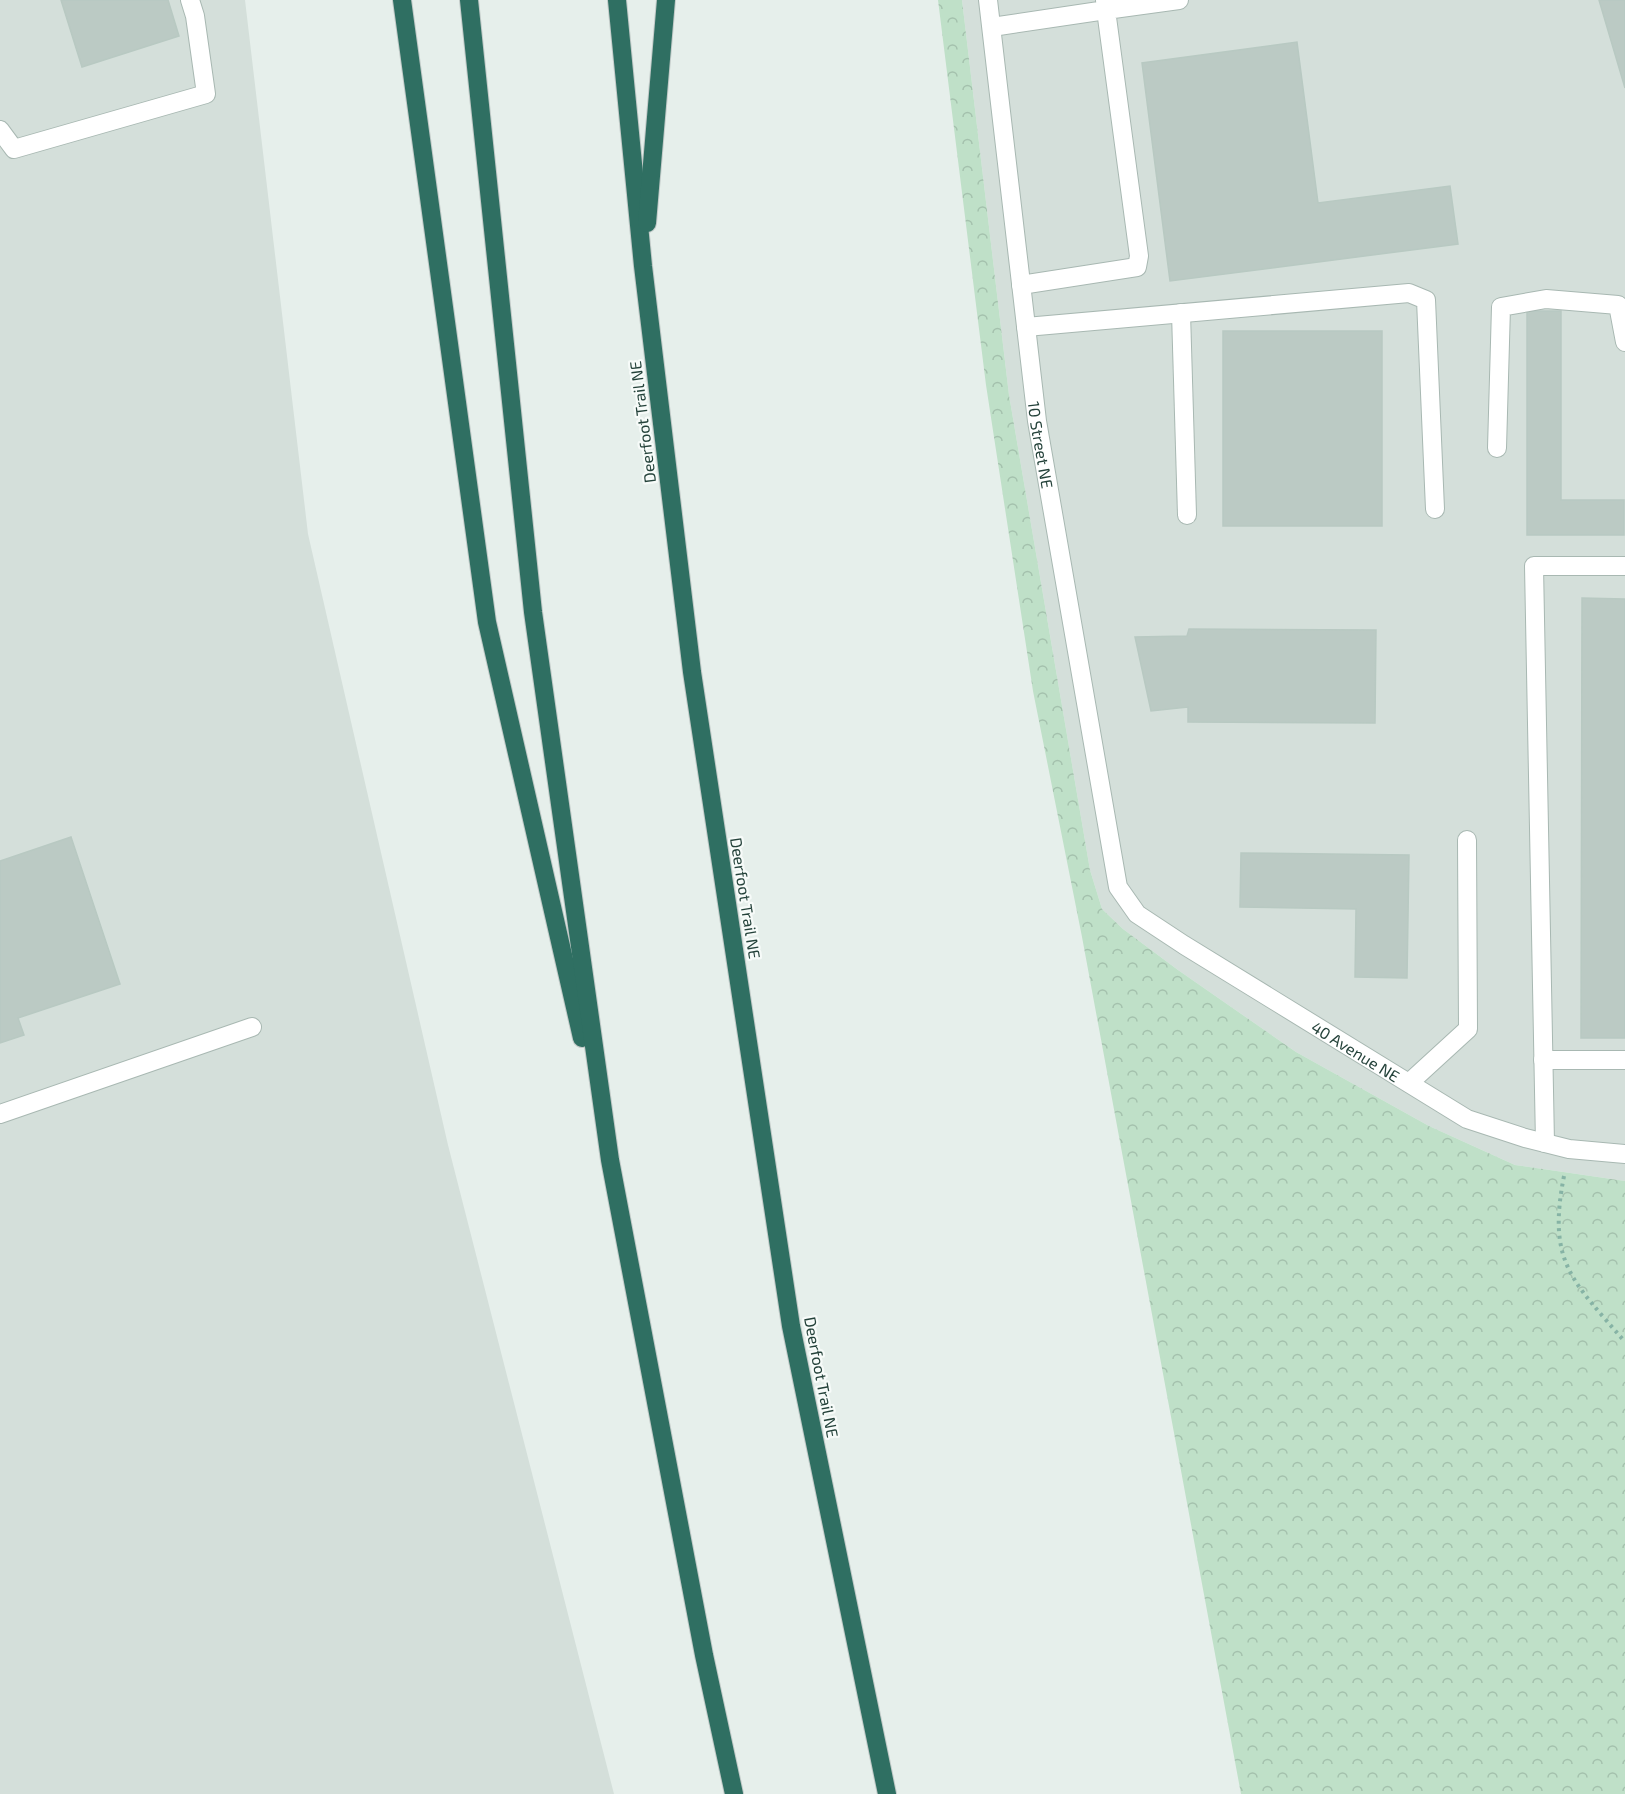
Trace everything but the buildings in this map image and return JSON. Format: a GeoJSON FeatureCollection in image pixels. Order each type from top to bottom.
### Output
{"type":"FeatureCollection","features":[{"type":"Feature","properties":{"kind":"highway"},"geometry":{"type":"LineString","coordinates":[[402,0],[488,622],[610,1160],[690,1584],[734,1794]]}},
{"type":"Feature","properties":{"kind":"highway"},"geometry":{"type":"LineString","coordinates":[[469,0],[533,612],[610,1160]]}},
{"type":"Feature","properties":{"kind":"highway","name":"Deerfoot Trail NE"},"geometry":{"type":"LineString","coordinates":[[617,0],[643,266],[692,672],[791,1326],[886,1794]]}},
{"type":"Feature","properties":{"kind":"highway"},"geometry":{"type":"LineString","coordinates":[[643,266],[666,0]]}},
{"type":"Feature","properties":{"kind":"street"},"geometry":{"type":"LineString","coordinates":[[0,130],[14,149],[206,94],[195,16],[190,0]]}},
{"type":"Feature","properties":{"kind":"street","name":"10 Street NE"},"geometry":{"type":"LineString","coordinates":[[988,0],[1037,421],[1118,887]]}},
{"type":"Feature","properties":{"kind":"street"},"geometry":{"type":"LineString","coordinates":[[992,27],[1106,5],[1179,0]]}},
{"type":"Feature","properties":{"kind":"street"},"geometry":{"type":"LineString","coordinates":[[1021,285],[1137,267],[1139,256],[1106,5]]}},
{"type":"Feature","properties":{"kind":"street"},"geometry":{"type":"LineString","coordinates":[[1026,327],[1408,293],[1426,300],[1435,509]]}},
{"type":"Feature","properties":{"kind":"street"},"geometry":{"type":"LineString","coordinates":[[1497,448],[1501,307],[1546,299],[1618,305],[1625,342]]}},
{"type":"Feature","properties":{"kind":"street"},"geometry":{"type":"LineString","coordinates":[[1181,313],[1187,515]]}},
{"type":"Feature","properties":{"kind":"street"},"geometry":{"type":"LineString","coordinates":[[1545,1143],[1534,566],[1625,566]]}},
{"type":"Feature","properties":{"kind":"street"},"geometry":{"type":"LineString","coordinates":[[1409,1083],[1468,1029],[1467,840]]}},
{"type":"Feature","properties":{"kind":"street","name":"40 Avenue NE"},"geometry":{"type":"LineString","coordinates":[[1118,887],[1137,914],[1467,1119],[1569,1149],[1625,1154]]}},
{"type":"Feature","properties":{"kind":"street"},"geometry":{"type":"LineString","coordinates":[[0,1114],[252,1027]]}},
{"type":"Feature","properties":{"kind":"street"},"geometry":{"type":"LineString","coordinates":[[1543,1060],[1625,1060]]}},
{"type":"Feature","properties":{"kind":"path"},"geometry":{"type":"LineString","coordinates":[[1569,1149],[1560,1196],[1558,1225],[1564,1262],[1579,1289],[1625,1342]]}},
{"type":"Feature","properties":{"kind":"shaded area"},"geometry":{"type":"Polygon","coordinates":[[[0,0],[245,0],[308,534],[448,1145],[614,1794],[0,1794],[0,0]]]}},
{"type":"Feature","properties":{"kind":"shaded area"},"geometry":{"type":"Polygon","coordinates":[[[962,0],[1625,0],[1625,1181],[1515,1165],[1429,1126],[1296,1052],[1178,970],[1123,929],[1102,909],[1090,870],[1009,395],[962,0]]]}},
{"type":"Feature","properties":{"kind":"green space"},"geometry":{"type":"Polygon","coordinates":[[[938,0],[962,0],[1009,395],[1090,870],[1102,909],[1123,929],[1178,970],[1296,1052],[1429,1126],[1515,1165],[1625,1181],[1625,1794],[1241,1794],[1082,937],[1033,691],[986,385],[938,0]]]}}]}
